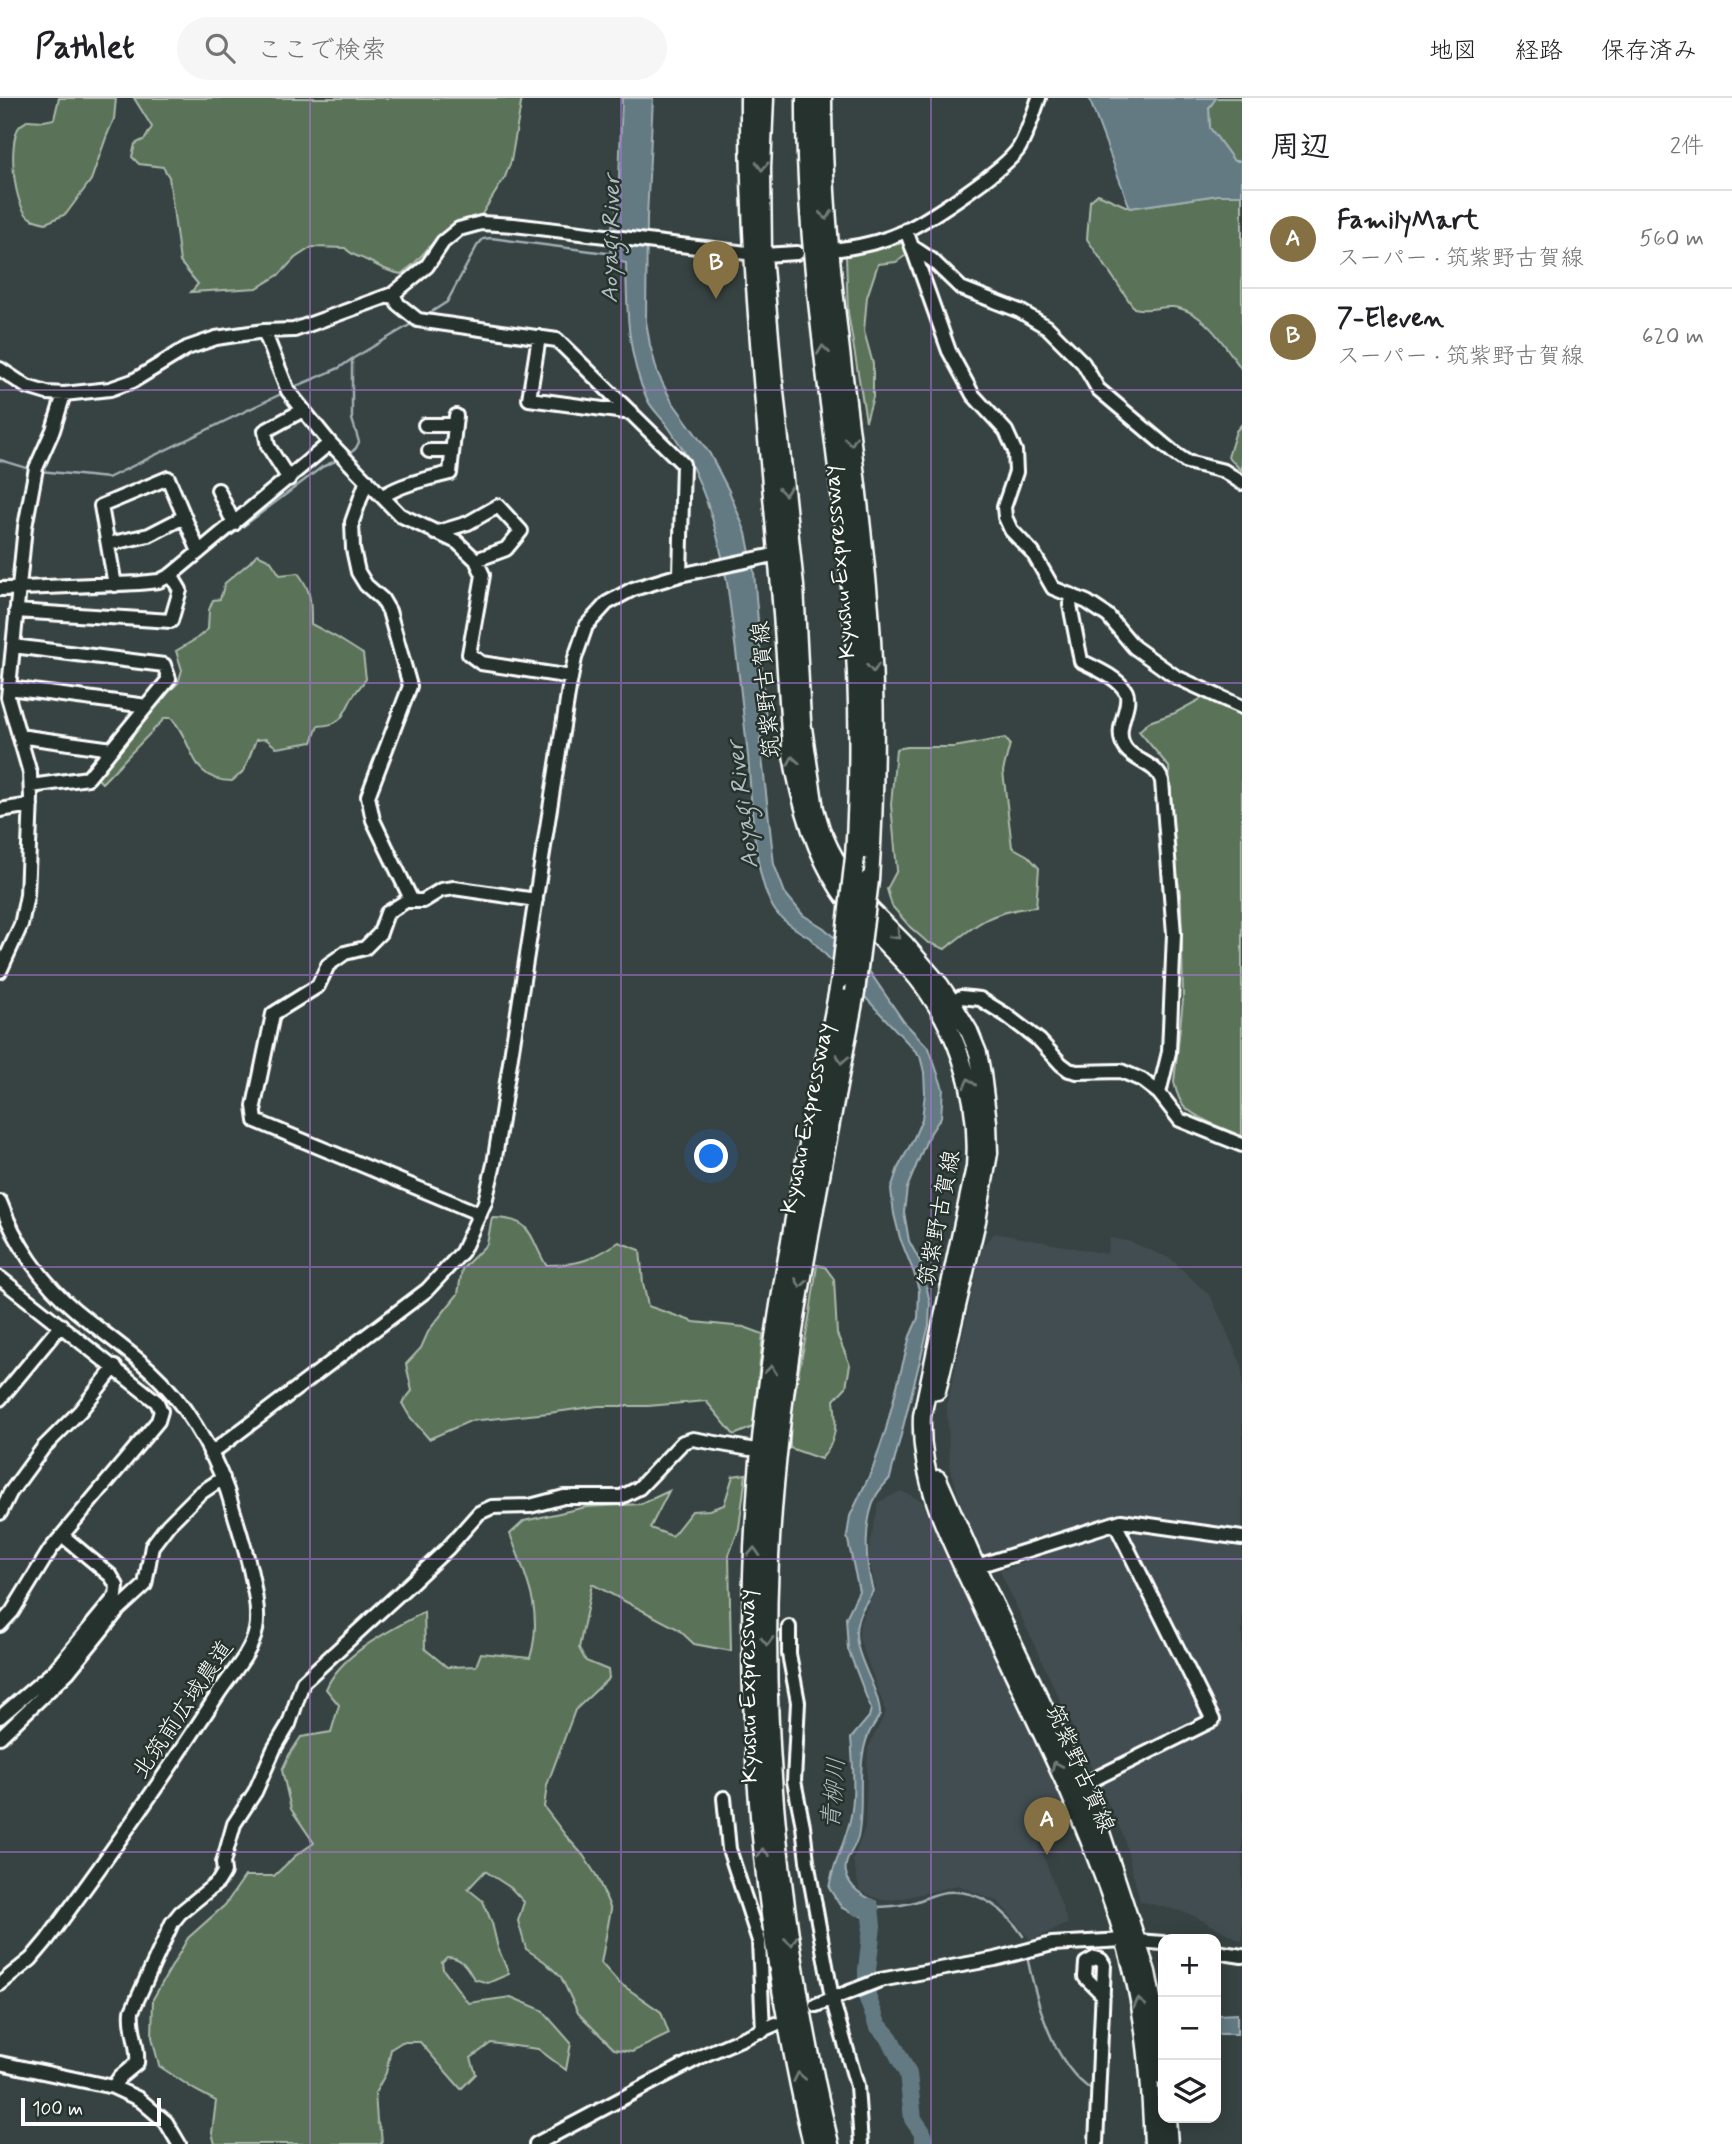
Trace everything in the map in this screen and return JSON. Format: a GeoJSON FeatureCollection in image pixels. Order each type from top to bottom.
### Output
{"type":"FeatureCollection","features":[{"type":"Feature","properties":{"kind":"highway","name":"Kyushu Expressway"},"geometry":{"type":"LineString","coordinates":[[806,98],[810,226],[853,610],[859,735],[855,857],[841,978],[790,1254],[772,1363],[764,1442],[769,1557],[769,1727],[776,1826],[796,1976],[829,2144]]}},
{"type":"Feature","properties":{"kind":"highway","name":"Kyushu Expressway"},"geometry":{"type":"LineString","coordinates":[[764,1442],[806,1256],[855,992],[869,880],[874,805],[874,685],[862,537],[827,231],[822,98]]}},
{"type":"Feature","properties":{"kind":"highway","name":"Kyushu Expressway"},"geometry":{"type":"LineString","coordinates":[[767,1474],[754,1550],[752,1632],[753,1726],[760,1828],[779,1975],[813,2144]]}},
{"type":"Feature","properties":{"kind":"main road","name":"筑紫野古賀線"},"geometry":{"type":"LineString","coordinates":[[749,98],[748,176],[804,747],[816,809],[821,829],[844,875],[861,900],[905,944],[952,1003],[969,1031],[978,1053],[987,1112],[989,1153],[979,1211],[931,1424],[939,1485],[970,1569],[1115,1870],[1131,1940],[1142,2018],[1153,2144]]}},
{"type":"Feature","properties":{"kind":"main road","name":"筑紫野古賀線"},"geometry":{"type":"LineString","coordinates":[[757,254],[765,98]]}},
{"type":"Feature","properties":{"kind":"main road","name":"筑紫野古賀線"},"geometry":{"type":"LineString","coordinates":[[785,553],[791,749],[796,781],[816,846],[829,873],[857,915],[908,967],[942,1014],[968,1076],[977,1138],[975,1167],[929,1376],[921,1439],[929,1483],[944,1528],[970,1569]]}},
{"type":"Feature","properties":{"kind":"main road","name":"筑紫野古賀線"},"geometry":{"type":"LineString","coordinates":[[1131,1940],[1147,1972],[1161,2060]]}},
{"type":"Feature","properties":{"kind":"main road"},"geometry":{"type":"LineString","coordinates":[[1167,2123],[1169,2144]]}},
{"type":"Feature","properties":{"kind":"street"},"geometry":{"type":"LineString","coordinates":[[840,249],[885,239],[906,230],[957,199],[1000,167],[1018,149],[1039,98]]}},
{"type":"Feature","properties":{"kind":"street"},"geometry":{"type":"LineString","coordinates":[[0,369],[27,387],[47,393],[110,389],[134,382],[187,348],[216,338],[294,330],[393,294],[427,266],[443,242],[459,229],[481,223],[757,254],[797,253]]}},
{"type":"Feature","properties":{"kind":"street"},"geometry":{"type":"LineString","coordinates":[[906,230],[949,351],[973,395],[1006,430],[1015,451],[1016,472],[1004,507],[1011,530],[1033,553],[1053,588],[1108,616],[1134,647],[1176,677],[1242,707]]}},
{"type":"Feature","properties":{"kind":"street"},"geometry":{"type":"LineString","coordinates":[[914,248],[932,260],[961,288],[1020,311],[1047,327],[1075,353],[1098,388],[1175,454],[1187,462],[1224,471],[1242,483]]}},
{"type":"Feature","properties":{"kind":"street"},"geometry":{"type":"LineString","coordinates":[[393,294],[398,304],[418,320],[557,340],[632,413],[683,464],[680,575]]}},
{"type":"Feature","properties":{"kind":"street"},"geometry":{"type":"LineString","coordinates":[[264,331],[288,391],[330,443],[400,515],[457,542],[476,560],[483,575],[468,654],[481,663],[571,677]]}},
{"type":"Feature","properties":{"kind":"street"},"geometry":{"type":"LineString","coordinates":[[539,337],[529,399],[632,413]]}},
{"type":"Feature","properties":{"kind":"street"},"geometry":{"type":"LineString","coordinates":[[0,971],[21,925],[27,895],[31,806],[30,773],[6,682],[36,468],[64,394]]}},
{"type":"Feature","properties":{"kind":"street"},"geometry":{"type":"LineString","coordinates":[[289,479],[268,446],[265,431],[303,410]]}},
{"type":"Feature","properties":{"kind":"street"},"geometry":{"type":"LineString","coordinates":[[383,496],[409,483],[450,473],[455,421],[425,425]]}},
{"type":"Feature","properties":{"kind":"street"},"geometry":{"type":"LineString","coordinates":[[0,589],[115,584],[159,580],[171,575],[330,443]]}},
{"type":"Feature","properties":{"kind":"street"},"geometry":{"type":"LineString","coordinates":[[429,452],[452,451]]}},
{"type":"Feature","properties":{"kind":"street"},"geometry":{"type":"LineString","coordinates":[[115,584],[101,506],[168,478],[199,552]]}},
{"type":"Feature","properties":{"kind":"street"},"geometry":{"type":"LineString","coordinates":[[367,480],[352,522],[353,549],[358,572],[389,611],[410,686],[368,796],[373,820],[412,901]]}},
{"type":"Feature","properties":{"kind":"street"},"geometry":{"type":"LineString","coordinates":[[218,490],[234,524]]}},
{"type":"Feature","properties":{"kind":"street"},"geometry":{"type":"LineString","coordinates":[[435,533],[468,523],[498,506],[521,531],[506,549],[476,560]]}},
{"type":"Feature","properties":{"kind":"street"},"geometry":{"type":"LineString","coordinates":[[108,544],[149,535],[184,517]]}},
{"type":"Feature","properties":{"kind":"street"},"geometry":{"type":"LineString","coordinates":[[210,1454],[427,1290],[462,1252],[480,1214],[494,1164],[571,677],[586,626],[607,603],[633,589],[680,575],[785,553]]}},
{"type":"Feature","properties":{"kind":"street"},"geometry":{"type":"LineString","coordinates":[[16,611],[171,621],[180,590],[171,575]]}},
{"type":"Feature","properties":{"kind":"street"},"geometry":{"type":"LineString","coordinates":[[1071,595],[1070,605],[1082,661],[1125,689],[1127,697],[1121,741],[1128,751],[1160,774],[1162,781],[1174,934],[1168,1052],[1159,1093]]}},
{"type":"Feature","properties":{"kind":"street"},"geometry":{"type":"LineString","coordinates":[[13,646],[164,665],[169,679],[88,778],[31,786]]}},
{"type":"Feature","properties":{"kind":"street"},"geometry":{"type":"LineString","coordinates":[[6,682],[147,706]]}},
{"type":"Feature","properties":{"kind":"street"},"geometry":{"type":"LineString","coordinates":[[19,736],[112,749]]}},
{"type":"Feature","properties":{"kind":"street"},"geometry":{"type":"LineString","coordinates":[[0,810],[31,806]]}},
{"type":"Feature","properties":{"kind":"street"},"geometry":{"type":"LineString","coordinates":[[480,1214],[256,1121],[254,1106],[273,1014],[318,986],[328,965],[345,953],[365,948],[380,933],[387,913],[406,901],[423,901],[441,890],[454,888],[536,900]]}},
{"type":"Feature","properties":{"kind":"street"},"geometry":{"type":"LineString","coordinates":[[952,1003],[961,997],[980,999],[1040,1041],[1061,1065],[1069,1070],[1121,1071],[1142,1080],[1159,1093],[1180,1120],[1242,1145]]}},
{"type":"Feature","properties":{"kind":"street","name":"北筑前広域農道"},"geometry":{"type":"LineString","coordinates":[[0,1202],[22,1248],[52,1289],[74,1310],[123,1346],[152,1372],[192,1420],[223,1478],[248,1562],[256,1607],[256,1630],[248,1650],[184,1747],[47,1940],[31,1959],[0,1984]]}},
{"type":"Feature","properties":{"kind":"street"},"geometry":{"type":"LineString","coordinates":[[0,1625],[12,1612],[50,1550],[158,1421],[161,1411],[157,1402],[115,1367],[61,1325],[2,1285]]}},
{"type":"Feature","properties":{"kind":"street"},"geometry":{"type":"LineString","coordinates":[[0,1399],[61,1325]]}},
{"type":"Feature","properties":{"kind":"street"},"geometry":{"type":"LineString","coordinates":[[0,1513],[10,1493],[43,1448],[80,1411],[115,1367]]}},
{"type":"Feature","properties":{"kind":"street"},"geometry":{"type":"LineString","coordinates":[[113,2087],[120,2077],[137,2063],[138,2054],[131,2025],[132,2011],[172,1923],[180,1913],[218,1882],[224,1872],[223,1863],[234,1824],[255,1791],[289,1724],[303,1682],[320,1664],[447,1549],[479,1513],[492,1507],[530,1506],[564,1497],[621,1497],[639,1488],[683,1442],[693,1439],[764,1442]]}},
{"type":"Feature","properties":{"kind":"street"},"geometry":{"type":"LineString","coordinates":[[0,1737],[68,1672],[118,1609],[145,1584],[152,1546],[168,1525],[199,1494],[223,1478]]}},
{"type":"Feature","properties":{"kind":"street"},"geometry":{"type":"LineString","coordinates":[[970,1569],[1121,1521],[1242,1538]]}},
{"type":"Feature","properties":{"kind":"street"},"geometry":{"type":"LineString","coordinates":[[1076,1788],[1213,1720],[1115,1523]]}},
{"type":"Feature","properties":{"kind":"street"},"geometry":{"type":"LineString","coordinates":[[0,1717],[54,1671],[116,1596],[117,1586],[111,1576],[63,1536]]}},
{"type":"Feature","properties":{"kind":"street"},"geometry":{"type":"LineString","coordinates":[[789,1627],[789,1654],[798,1702],[794,1781],[832,1998],[857,2086],[861,2144]]}},
{"type":"Feature","properties":{"kind":"street"},"geometry":{"type":"LineString","coordinates":[[724,1798],[729,1849],[759,1941],[763,2031]]}},
{"type":"Feature","properties":{"kind":"street"},"geometry":{"type":"LineString","coordinates":[[816,2005],[880,1980],[996,1959],[1052,1944],[1131,1940],[1158,1943]]}},
{"type":"Feature","properties":{"kind":"street"},"geometry":{"type":"LineString","coordinates":[[1221,1953],[1242,1956]]}},
{"type":"Feature","properties":{"kind":"street"},"geometry":{"type":"LineString","coordinates":[[1096,2144],[1102,1995]]}},
{"type":"Feature","properties":{"kind":"street"},"geometry":{"type":"LineString","coordinates":[[536,2144],[704,2055],[776,2024]]}},
{"type":"Feature","properties":{"kind":"street"},"geometry":{"type":"LineString","coordinates":[[0,2063],[113,2087],[139,2099],[166,2122],[179,2144]]}},
{"type":"Feature","properties":{"kind":"shaded area"},"geometry":{"type":"Polygon","coordinates":[[[995,1233],[1107,1254],[1110,1238],[1131,1242],[1171,1259],[1211,1297],[1242,1366],[1242,1534],[1120,1517],[983,1559],[965,1516],[950,1467],[947,1406],[983,1245],[995,1233]]]}},
{"type":"Feature","properties":{"kind":"shaded area"},"geometry":{"type":"Polygon","coordinates":[[[901,1491],[922,1501],[945,1555],[1071,1813],[1054,1839],[1039,1844],[1068,1923],[1031,1940],[999,1902],[958,1885],[899,1899],[882,1900],[860,1891],[853,1860],[865,1828],[868,1748],[886,1712],[859,1638],[860,1623],[876,1588],[868,1555],[879,1502],[901,1491]]]}},
{"type":"Feature","properties":{"kind":"shaded area"},"geometry":{"type":"Polygon","coordinates":[[[1126,1526],[1242,1543],[1242,1941],[1188,1913],[1140,1901],[1124,1837],[1000,1571],[1126,1526]]]}},
{"type":"Feature","properties":{"kind":"green space"},"geometry":{"type":"Polygon","coordinates":[[[59,98],[116,98],[114,119],[91,180],[66,214],[46,223],[30,218],[24,212],[16,188],[14,146],[19,127],[28,120],[54,119],[59,98]]]}},
{"type":"Feature","properties":{"kind":"green space"},"geometry":{"type":"Polygon","coordinates":[[[134,98],[522,98],[511,161],[505,177],[482,214],[438,237],[414,264],[401,274],[386,270],[345,248],[312,247],[295,258],[280,274],[257,288],[191,292],[198,284],[180,262],[169,177],[163,167],[139,164],[132,157],[135,144],[145,139],[152,127],[134,98]]]}},
{"type":"Feature","properties":{"kind":"green space"},"geometry":{"type":"Polygon","coordinates":[[[1216,98],[1242,98],[1242,161],[1234,161],[1210,128],[1209,108],[1216,98]]]}},
{"type":"Feature","properties":{"kind":"green space"},"geometry":{"type":"Polygon","coordinates":[[[1098,194],[1130,208],[1218,195],[1242,195],[1242,370],[1213,331],[1195,315],[1173,307],[1134,308],[1087,239],[1090,201],[1098,194]]]}},
{"type":"Feature","properties":{"kind":"green space"},"geometry":{"type":"Polygon","coordinates":[[[903,243],[908,254],[896,262],[878,264],[867,297],[864,331],[873,364],[873,397],[866,421],[848,313],[846,256],[903,243]]]}},
{"type":"Feature","properties":{"kind":"green space"},"geometry":{"type":"Polygon","coordinates":[[[1242,424],[1242,471],[1228,457],[1236,431],[1242,424]]]}},
{"type":"Feature","properties":{"kind":"green space"},"geometry":{"type":"Polygon","coordinates":[[[257,554],[270,560],[280,575],[298,573],[303,579],[311,603],[311,624],[363,654],[366,679],[343,715],[337,722],[318,726],[312,742],[277,748],[266,739],[256,740],[244,771],[232,781],[207,775],[194,758],[179,728],[171,718],[165,718],[102,783],[94,775],[145,715],[178,683],[182,670],[176,651],[208,629],[209,610],[213,600],[220,599],[225,583],[257,554]]]}},
{"type":"Feature","properties":{"kind":"green space"},"geometry":{"type":"Polygon","coordinates":[[[1204,697],[1242,714],[1242,1136],[1191,1112],[1181,1103],[1174,1082],[1183,1000],[1181,901],[1169,767],[1139,731],[1149,722],[1175,713],[1204,697]]]}},
{"type":"Feature","properties":{"kind":"green space"},"geometry":{"type":"Polygon","coordinates":[[[1005,738],[1010,744],[1003,771],[1012,847],[1028,856],[1039,868],[1036,907],[1008,911],[986,919],[945,949],[927,942],[910,927],[892,906],[887,889],[897,870],[891,805],[896,749],[954,747],[1005,738]]]}},
{"type":"Feature","properties":{"kind":"green space"},"geometry":{"type":"Polygon","coordinates":[[[492,1218],[515,1221],[523,1225],[546,1265],[585,1260],[619,1242],[640,1250],[648,1306],[694,1322],[744,1327],[763,1334],[753,1427],[734,1435],[706,1401],[648,1406],[598,1406],[470,1421],[429,1439],[402,1403],[412,1391],[406,1364],[421,1348],[429,1330],[458,1294],[462,1269],[487,1244],[492,1218]]]}},
{"type":"Feature","properties":{"kind":"green space"},"geometry":{"type":"Polygon","coordinates":[[[817,1265],[825,1267],[834,1279],[837,1334],[850,1365],[846,1387],[834,1400],[833,1439],[821,1459],[790,1448],[793,1403],[817,1265]]]}},
{"type":"Feature","properties":{"kind":"green space"},"geometry":{"type":"Polygon","coordinates":[[[746,1474],[739,1528],[729,1555],[731,1651],[694,1644],[678,1629],[592,1584],[579,1648],[586,1661],[608,1670],[609,1678],[575,1710],[547,1785],[544,1807],[583,1855],[596,1875],[611,1909],[601,1963],[618,1982],[661,2012],[669,2034],[632,2052],[614,2049],[578,2013],[561,1977],[526,1949],[518,1921],[524,1902],[511,1888],[485,1871],[468,1889],[483,1901],[509,1974],[488,1983],[474,1979],[460,1961],[452,1957],[447,1957],[442,1962],[443,1969],[468,2003],[511,1997],[542,2010],[571,2043],[566,2070],[538,2049],[491,2043],[471,2058],[476,2074],[461,2089],[420,2042],[402,2042],[391,2049],[386,2073],[375,2093],[382,2144],[215,2144],[212,2133],[216,2101],[159,2066],[152,2037],[153,1999],[188,1938],[225,1905],[245,1876],[274,1876],[314,1843],[291,1809],[282,1770],[301,1737],[331,1732],[339,1705],[326,1689],[333,1676],[343,1664],[368,1644],[424,1612],[425,1649],[447,1667],[476,1666],[481,1653],[530,1658],[534,1641],[534,1609],[527,1580],[510,1534],[524,1521],[586,1507],[641,1504],[669,1491],[650,1528],[672,1536],[692,1511],[709,1510],[724,1505],[733,1476],[746,1474]]]}},
{"type":"Feature","properties":{"kind":"water"},"geometry":{"type":"Polygon","coordinates":[[[622,98],[653,98],[647,217],[646,321],[658,374],[671,400],[710,454],[729,491],[746,533],[754,572],[766,721],[760,740],[774,864],[785,893],[803,915],[824,928],[867,968],[904,1022],[929,1048],[943,1089],[941,1117],[928,1137],[907,1188],[904,1212],[909,1241],[922,1265],[930,1303],[929,1325],[890,1478],[876,1496],[869,1519],[867,1556],[873,1591],[860,1613],[856,1632],[860,1656],[875,1691],[880,1714],[869,1733],[862,1758],[860,1824],[846,1873],[854,1888],[877,1902],[874,1919],[842,1908],[829,1888],[852,1809],[854,1783],[851,1738],[869,1717],[871,1709],[848,1649],[846,1618],[859,1591],[847,1536],[850,1516],[873,1468],[886,1429],[910,1336],[918,1318],[919,1290],[900,1238],[891,1189],[898,1168],[922,1119],[924,1072],[920,1056],[810,938],[779,916],[768,898],[762,880],[754,837],[736,647],[720,548],[706,498],[692,467],[671,431],[649,402],[640,382],[629,332],[626,263],[610,260],[611,230],[618,205],[622,98]]]}},
{"type":"Feature","properties":{"kind":"water"},"geometry":{"type":"Polygon","coordinates":[[[1089,98],[1216,98],[1209,108],[1210,128],[1234,161],[1242,161],[1242,195],[1218,195],[1130,208],[1089,98]]]}},
{"type":"Feature","properties":{"kind":"water"},"geometry":{"type":"Polygon","coordinates":[[[1237,2014],[1237,2034],[1221,2034],[1221,2015],[1237,2014]]]}},
{"type":"Feature","properties":{"kind":"waterway","name":"Aoyagi River"},"geometry":{"type":"LineString","coordinates":[[425,316],[447,302],[483,239],[614,254]]}},
{"type":"Feature","properties":{"kind":"waterway"},"geometry":{"type":"LineString","coordinates":[[349,455],[359,442],[352,419],[352,359],[413,323]]}},
{"type":"Feature","properties":{"kind":"waterway"},"geometry":{"type":"LineString","coordinates":[[292,388],[339,368],[352,359]]}},
{"type":"Feature","properties":{"kind":"waterway"},"geometry":{"type":"LineString","coordinates":[[40,471],[108,478],[283,393]]}},
{"type":"Feature","properties":{"kind":"waterway"},"geometry":{"type":"LineString","coordinates":[[192,565],[322,467],[340,459]]}},
{"type":"Feature","properties":{"kind":"waterway"},"geometry":{"type":"LineString","coordinates":[[0,460],[30,469]]}},
{"type":"Feature","properties":{"kind":"waterway"},"geometry":{"type":"LineString","coordinates":[[21,594],[121,592],[142,590],[170,582]]}},
{"type":"Feature","properties":{"kind":"waterway"},"geometry":{"type":"LineString","coordinates":[[873,1907],[906,1904],[942,1893],[970,1894],[1000,1910],[1023,1936]]}},
{"type":"Feature","properties":{"kind":"waterway","name":"青柳川"},"geometry":{"type":"LineString","coordinates":[[858,1907],[870,1907],[872,1926],[867,1996],[877,2024],[890,2039],[908,2074],[913,2119],[922,2132],[925,2144]]}},
{"type":"Feature","properties":{"kind":"waterway"},"geometry":{"type":"LineString","coordinates":[[1028,1961],[1036,1996],[1057,2050],[1067,2066],[1092,2090]]}},
{"type":"Feature","properties":{"kind":"place","name":"7-Eleven"},"geometry":{"type":"Point","coordinates":[716,299]}},
{"type":"Feature","properties":{"kind":"place","name":"FamilyMart"},"geometry":{"type":"Point","coordinates":[1047,1855]}}]}
